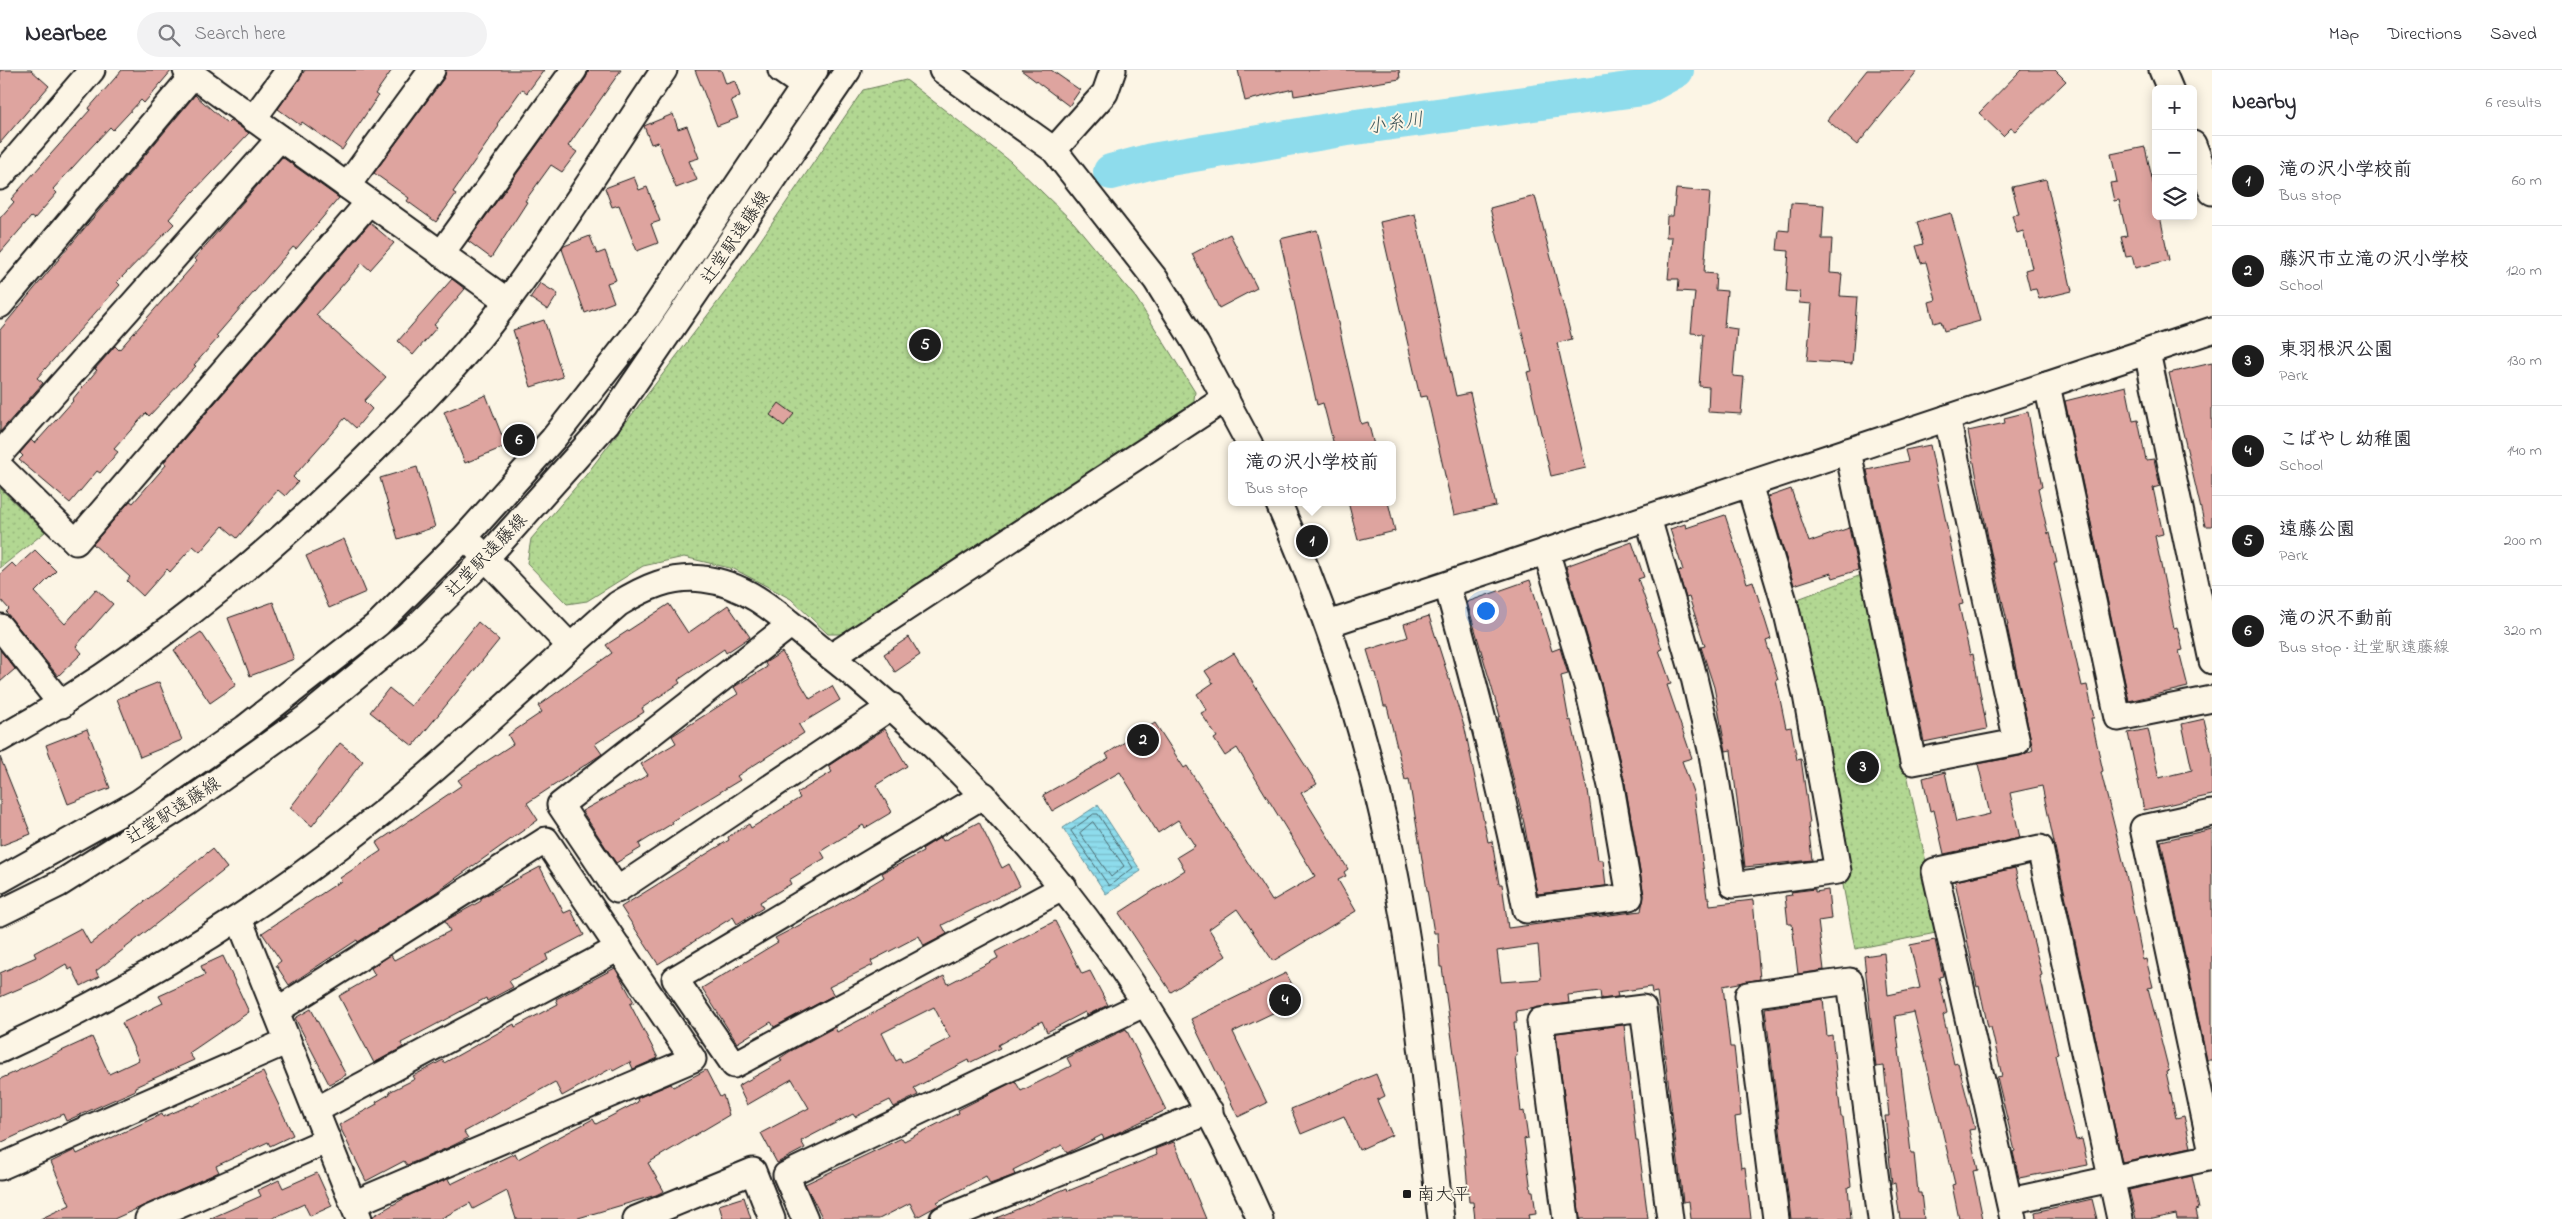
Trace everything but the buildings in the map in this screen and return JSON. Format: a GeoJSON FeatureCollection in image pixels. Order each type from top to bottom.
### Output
{"type":"FeatureCollection","features":[{"type":"Feature","properties":{"kind":"street"},"geometry":{"type":"LineString","coordinates":[[0,177],[92,70]]}},
{"type":"Feature","properties":{"kind":"street"},"geometry":{"type":"LineString","coordinates":[[254,119],[289,70]]}},
{"type":"Feature","properties":{"kind":"street"},"geometry":{"type":"LineString","coordinates":[[347,186],[432,70]]}},
{"type":"Feature","properties":{"kind":"street"},"geometry":{"type":"LineString","coordinates":[[441,254],[574,70]]}},
{"type":"Feature","properties":{"kind":"street"},"geometry":{"type":"LineString","coordinates":[[0,739],[62,705],[155,640],[252,562],[346,479],[427,396],[507,301],[664,70]]}},
{"type":"Feature","properties":{"kind":"street"},"geometry":{"type":"LineString","coordinates":[[781,70],[809,78]]}},
{"type":"Feature","properties":{"kind":"street","name":"辻堂駅遠藤線"},"geometry":{"type":"LineString","coordinates":[[0,913],[59,884],[187,803],[306,718],[413,630],[487,557],[606,423],[848,70]]}},
{"type":"Feature","properties":{"kind":"street"},"geometry":{"type":"LineString","coordinates":[[942,70],[1054,150],[1156,280],[1196,344],[1248,441]]}},
{"type":"Feature","properties":{"kind":"street"},"geometry":{"type":"LineString","coordinates":[[1054,150],[1105,93],[1113,70]]}},
{"type":"Feature","properties":{"kind":"street"},"geometry":{"type":"LineString","coordinates":[[2162,70],[2168,85]]}},
{"type":"Feature","properties":{"kind":"street"},"geometry":{"type":"LineString","coordinates":[[0,305],[189,73],[507,301]]}},
{"type":"Feature","properties":{"kind":"street","name":"辻堂駅遠藤線"},"geometry":{"type":"LineString","coordinates":[[0,880],[138,803],[245,728],[378,624],[465,537],[553,439],[647,319],[809,78]]}},
{"type":"Feature","properties":{"kind":"street"},"geometry":{"type":"LineString","coordinates":[[0,454],[280,138]]}},
{"type":"Feature","properties":{"kind":"street"},"geometry":{"type":"LineString","coordinates":[[2197,154],[2212,192]]}},
{"type":"Feature","properties":{"kind":"street"},"geometry":{"type":"LineString","coordinates":[[0,467],[76,542],[369,202]]}},
{"type":"Feature","properties":{"kind":"street"},"geometry":{"type":"LineString","coordinates":[[1328,624],[2212,330]]}},
{"type":"Feature","properties":{"kind":"street"},"geometry":{"type":"LineString","coordinates":[[2147,352],[2212,661]]}},
{"type":"Feature","properties":{"kind":"street"},"geometry":{"type":"LineString","coordinates":[[2047,385],[2118,718],[2212,699]]}},
{"type":"Feature","properties":{"kind":"street"},"geometry":{"type":"LineString","coordinates":[[831,657],[1226,398]]}},
{"type":"Feature","properties":{"kind":"street"},"geometry":{"type":"LineString","coordinates":[[1848,451],[1913,762],[2017,742],[1947,418]]}},
{"type":"Feature","properties":{"kind":"street"},"geometry":{"type":"LineString","coordinates":[[1648,518],[1692,670],[1710,744],[1733,885],[1838,871],[1806,695],[1785,604],[1749,484]]}},
{"type":"Feature","properties":{"kind":"street"},"geometry":{"type":"LineString","coordinates":[[1280,506],[1328,624],[1364,738],[1383,814],[1399,896],[1441,1219]]}},
{"type":"Feature","properties":{"kind":"street"},"geometry":{"type":"LineString","coordinates":[[465,537],[487,557],[570,646]]}},
{"type":"Feature","properties":{"kind":"street"},"geometry":{"type":"LineString","coordinates":[[1447,585],[1490,737],[1509,818],[1526,910],[1630,897],[1611,786],[1590,699],[1546,551]]}},
{"type":"Feature","properties":{"kind":"street"},"geometry":{"type":"LineString","coordinates":[[0,1050],[125,986],[239,919],[352,836],[428,775],[618,604],[646,588],[674,579],[703,579],[732,586],[761,602],[892,706],[984,796],[1064,887],[1146,1003],[1210,1111],[1260,1219]]}},
{"type":"Feature","properties":{"kind":"street"},"geometry":{"type":"LineString","coordinates":[[790,625],[560,805],[617,890],[892,706]]}},
{"type":"Feature","properties":{"kind":"street"},"geometry":{"type":"LineString","coordinates":[[0,627],[62,705]]}},
{"type":"Feature","properties":{"kind":"street"},"geometry":{"type":"LineString","coordinates":[[984,796],[675,979],[734,1065],[1064,887]]}},
{"type":"Feature","properties":{"kind":"street"},"geometry":{"type":"LineString","coordinates":[[2212,813],[2143,828],[2212,1152]]}},
{"type":"Feature","properties":{"kind":"street"},"geometry":{"type":"LineString","coordinates":[[239,919],[288,1041],[357,1212],[693,1059],[546,840],[276,1011]]}},
{"type":"Feature","properties":{"kind":"street"},"geometry":{"type":"LineString","coordinates":[[2120,1219],[2111,1179],[2040,848],[1935,871],[2012,1210],[2111,1179],[2212,1157]]}},
{"type":"Feature","properties":{"kind":"street"},"geometry":{"type":"LineString","coordinates":[[316,1110],[619,948]]}},
{"type":"Feature","properties":{"kind":"street"},"geometry":{"type":"LineString","coordinates":[[1776,1219],[1748,995],[1850,981],[1881,1219]]}},
{"type":"Feature","properties":{"kind":"street"},"geometry":{"type":"LineString","coordinates":[[805,1219],[786,1175],[1146,1003]]}},
{"type":"Feature","properties":{"kind":"street"},"geometry":{"type":"LineString","coordinates":[[1566,1219],[1540,1021],[1642,1008],[1670,1219]]}},
{"type":"Feature","properties":{"kind":"street"},"geometry":{"type":"LineString","coordinates":[[0,1166],[288,1041]]}},
{"type":"Feature","properties":{"kind":"street"},"geometry":{"type":"LineString","coordinates":[[943,1219],[1210,1111]]}},
{"type":"Feature","properties":{"kind":"street"},"geometry":{"type":"LineString","coordinates":[[148,1219],[328,1140]]}},
{"type":"Feature","properties":{"kind":"street"},"geometry":{"type":"LineString","coordinates":[[636,1219],[752,1171],[772,1219]]}},
{"type":"Feature","properties":{"kind":"green space"},"geometry":{"type":"Polygon","coordinates":[[[906,80],[1010,161],[1074,223],[1136,298],[1195,392],[1193,407],[843,634],[828,634],[791,599],[734,569],[684,557],[643,566],[587,601],[567,604],[527,563],[531,539],[586,475],[726,291],[863,90],[906,80]]]}},
{"type":"Feature","properties":{"kind":"green space"},"geometry":{"type":"Polygon","coordinates":[[[0,488],[45,532],[0,568],[0,488]]]}},
{"type":"Feature","properties":{"kind":"green space"},"geometry":{"type":"Polygon","coordinates":[[[1864,574],[1941,932],[1855,949],[1790,602],[1864,574]]]}},
{"type":"Feature","properties":{"kind":"water"},"geometry":{"type":"Polygon","coordinates":[[[1098,805],[1141,871],[1106,894],[1063,828],[1098,805]]]}},
{"type":"Feature","properties":{"kind":"waterway","name":"小糸川"},"geometry":{"type":"LineString","coordinates":[[1111,172],[1152,161],[1341,129],[1643,88],[1676,70]]}},
{"type":"Feature","properties":{"kind":"place","name":"遠藤公園"},"geometry":{"type":"Point","coordinates":[925,345]}},
{"type":"Feature","properties":{"kind":"place","name":"滝の沢不動前"},"geometry":{"type":"Point","coordinates":[519,440]}},
{"type":"Feature","properties":{"kind":"place","name":"滝の沢小学校前"},"geometry":{"type":"Point","coordinates":[1312,541]}},
{"type":"Feature","properties":{"kind":"place","name":"藤沢市立滝の沢小学校"},"geometry":{"type":"Point","coordinates":[1143,740]}},
{"type":"Feature","properties":{"kind":"place","name":"東羽根沢公園"},"geometry":{"type":"Point","coordinates":[1863,767]}},
{"type":"Feature","properties":{"kind":"place","name":"こばやし幼稚園"},"geometry":{"type":"Point","coordinates":[1285,1000]}},
{"type":"Feature","properties":{"kind":"place","name":"南大平"},"geometry":{"type":"Point","coordinates":[1407,1194]}}]}
